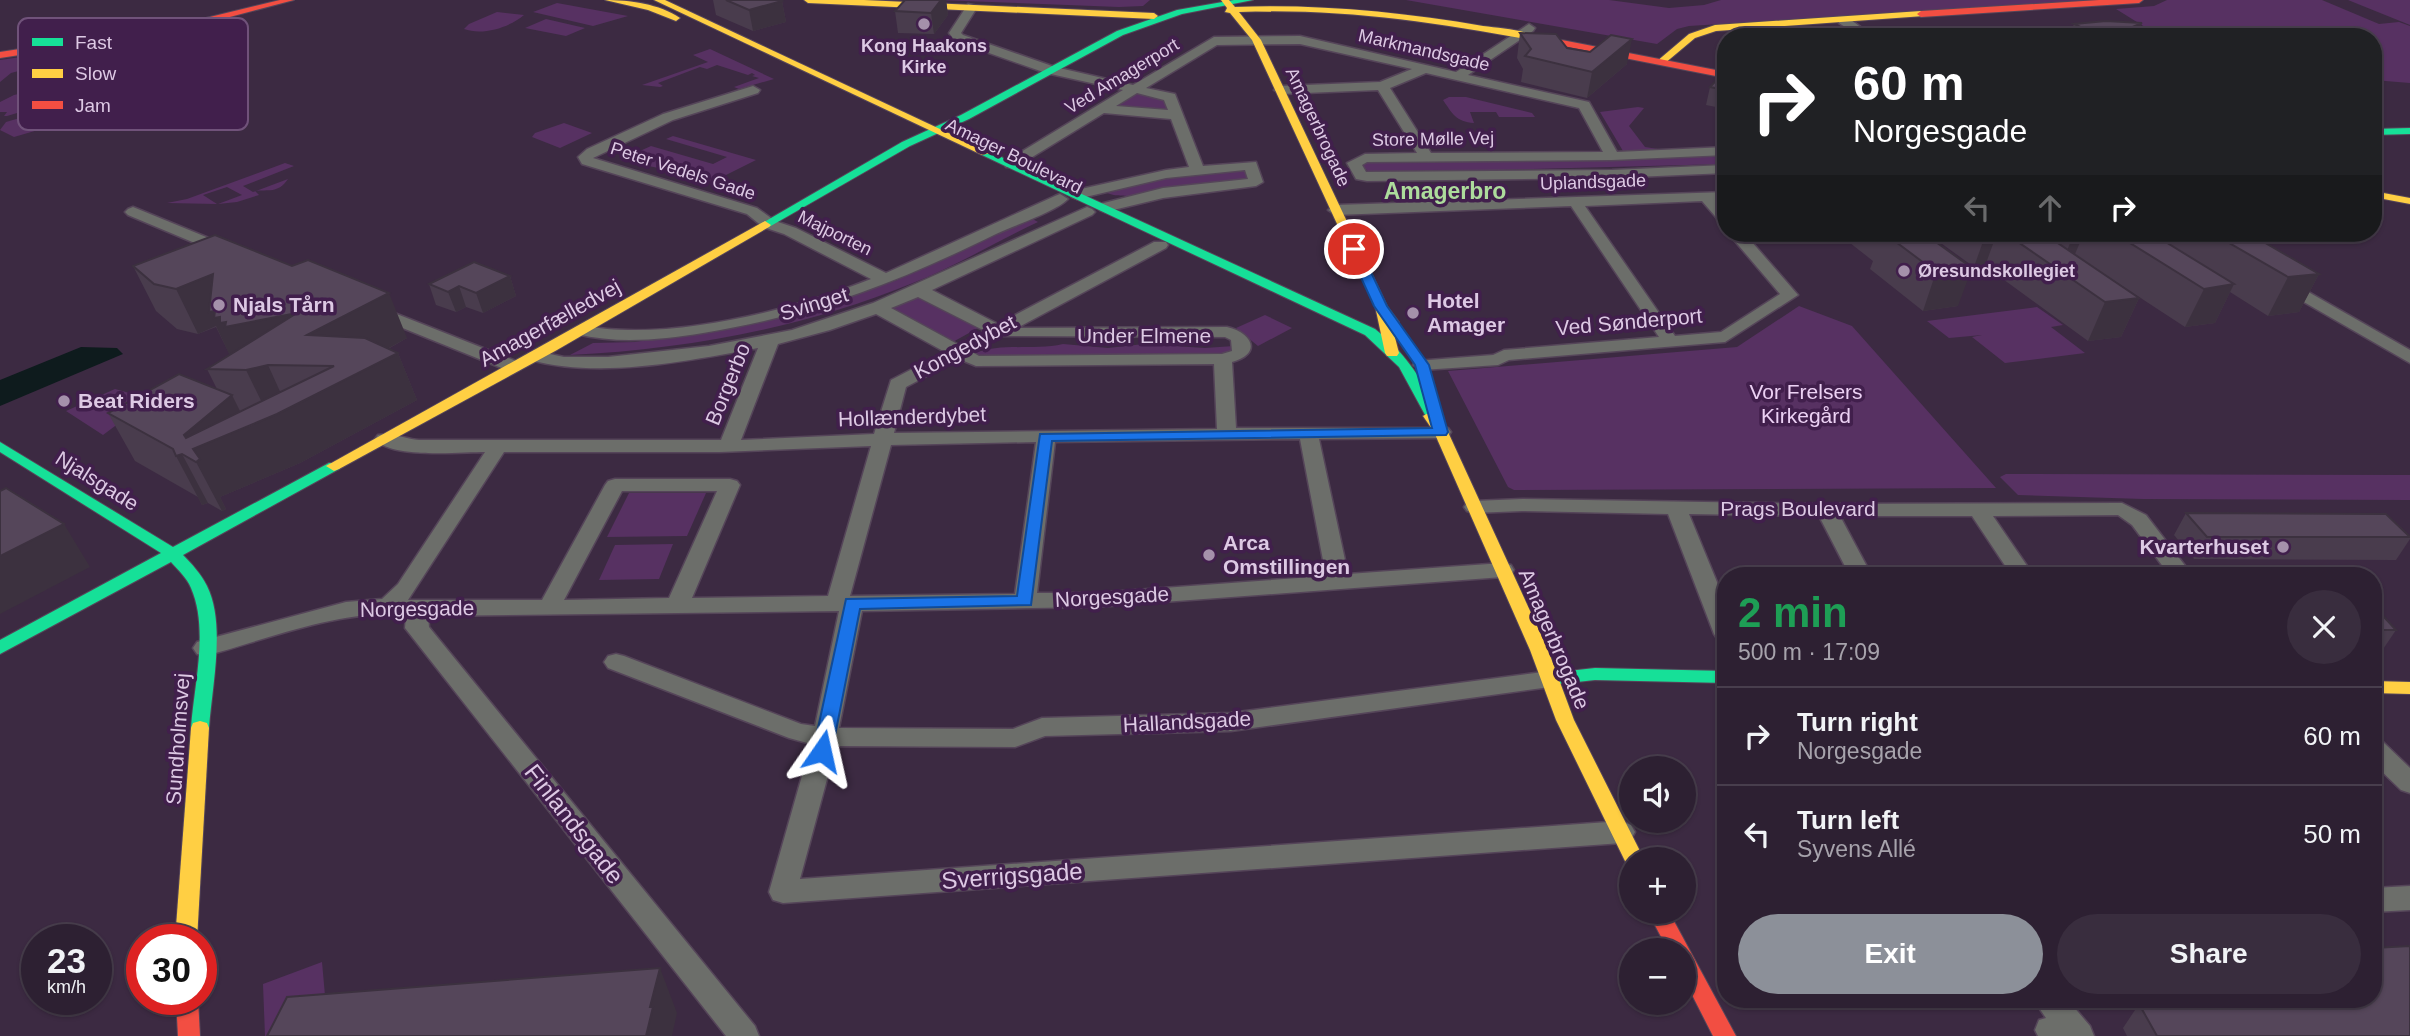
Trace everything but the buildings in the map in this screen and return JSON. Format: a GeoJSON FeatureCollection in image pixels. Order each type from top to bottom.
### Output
{"type":"FeatureCollection","features":[{"type":"Feature","properties":{"kind":"street"},"geometry":{"type":"LineString","coordinates":[[195,18],[271,0]]}},
{"type":"Feature","properties":{"kind":"street"},"geometry":{"type":"LineString","coordinates":[[217,18],[290,0]]}},
{"type":"Feature","properties":{"kind":"street","name":"Amager Boulevard"},"geometry":{"type":"LineString","coordinates":[[609,0],[660,12],[930,133],[1011,164],[1219,264],[1370,332],[1389,344]]}},
{"type":"Feature","properties":{"kind":"street","name":"Amager Boulevard"},"geometry":{"type":"LineString","coordinates":[[658,0],[1087,212],[1372,343],[1395,363]]}},
{"type":"Feature","properties":{"kind":"street"},"geometry":{"type":"LineString","coordinates":[[808,0],[1091,11],[1158,10],[1242,2],[1386,11],[1525,32]]}},
{"type":"Feature","properties":{"kind":"street"},"geometry":{"type":"LineString","coordinates":[[1299,0],[1385,4]]}},
{"type":"Feature","properties":{"kind":"street"},"geometry":{"type":"LineString","coordinates":[[1348,0],[1385,4],[1665,58],[1717,64]]}},
{"type":"Feature","properties":{"kind":"street"},"geometry":{"type":"LineString","coordinates":[[1733,28],[2139,0]]}},
{"type":"Feature","properties":{"kind":"street","name":"Amagerbrogade"},"geometry":{"type":"LineString","coordinates":[[1242,2],[1256,40],[1381,306],[1422,365],[1441,432],[1550,679],[1565,720],[1619,826]]}},
{"type":"Feature","properties":{"kind":"street"},"geometry":{"type":"LineString","coordinates":[[972,6],[955,36],[1051,71],[1170,97],[1197,170]]}},
{"type":"Feature","properties":{"kind":"street","name":"Amagerfælledvej"},"geometry":{"type":"LineString","coordinates":[[0,648],[536,356],[906,144],[1051,71],[1158,10]]}},
{"type":"Feature","properties":{"kind":"street"},"geometry":{"type":"LineString","coordinates":[[1843,20],[1855,28]]}},
{"type":"Feature","properties":{"kind":"street"},"geometry":{"type":"LineString","coordinates":[[1665,58],[1688,37],[1705,30],[1717,29]]}},
{"type":"Feature","properties":{"kind":"street"},"geometry":{"type":"LineString","coordinates":[[1458,76],[1525,32]]}},
{"type":"Feature","properties":{"kind":"street"},"geometry":{"type":"LineString","coordinates":[[717,37],[735,51],[906,133],[909,139],[906,144]]}},
{"type":"Feature","properties":{"kind":"street","name":"Markmandsgade"},"geometry":{"type":"LineString","coordinates":[[1256,40],[1293,38],[1584,105],[1612,156]]}},
{"type":"Feature","properties":{"kind":"street","name":"Ved Amagerport"},"geometry":{"type":"LineString","coordinates":[[1011,164],[1214,41],[1256,40]]}},
{"type":"Feature","properties":{"kind":"street"},"geometry":{"type":"LineString","coordinates":[[0,53],[18,50]]}},
{"type":"Feature","properties":{"kind":"street"},"geometry":{"type":"LineString","coordinates":[[0,53],[18,50]]}},
{"type":"Feature","properties":{"kind":"street"},"geometry":{"type":"LineString","coordinates":[[1665,58],[1717,72]]}},
{"type":"Feature","properties":{"kind":"street"},"geometry":{"type":"LineString","coordinates":[[1281,90],[1382,86],[1426,68]]}},
{"type":"Feature","properties":{"kind":"street"},"geometry":{"type":"LineString","coordinates":[[1382,86],[1426,158]]}},
{"type":"Feature","properties":{"kind":"street","name":"Peter Vedels Gade"},"geometry":{"type":"LineString","coordinates":[[753,90],[668,117],[585,157],[587,161],[752,211],[769,224]]}},
{"type":"Feature","properties":{"kind":"street"},"geometry":{"type":"LineString","coordinates":[[1102,109],[1177,115]]}},
{"type":"Feature","properties":{"kind":"street"},"geometry":{"type":"LineString","coordinates":[[2382,132],[2410,131]]}},
{"type":"Feature","properties":{"kind":"street","name":"Store Mølle Vej"},"geometry":{"type":"LineString","coordinates":[[1717,151],[1612,156],[1365,158],[1354,163],[1361,176],[1367,177],[1612,174],[1717,169]]}},
{"type":"Feature","properties":{"kind":"street"},"geometry":{"type":"LineString","coordinates":[[1077,194],[1136,179],[1251,165],[1256,182],[1184,189],[1105,207]]}},
{"type":"Feature","properties":{"kind":"street","name":"Uplandsgade"},"geometry":{"type":"LineString","coordinates":[[1336,210],[1717,196]]}},
{"type":"Feature","properties":{"kind":"street"},"geometry":{"type":"LineString","coordinates":[[2382,196],[2410,201]]}},
{"type":"Feature","properties":{"kind":"street"},"geometry":{"type":"LineString","coordinates":[[1706,197],[1717,210]]}},
{"type":"Feature","properties":{"kind":"street","name":"Svinget"},"geometry":{"type":"LineString","coordinates":[[582,330],[605,335],[649,334],[726,324],[835,298],[884,279],[1060,199]]}},
{"type":"Feature","properties":{"kind":"street"},"geometry":{"type":"LineString","coordinates":[[1576,202],[1671,341]]}},
{"type":"Feature","properties":{"kind":"street"},"geometry":{"type":"LineString","coordinates":[[133,212],[249,259]]}},
{"type":"Feature","properties":{"kind":"street","name":"Svinget"},"geometry":{"type":"LineString","coordinates":[[536,356],[565,363],[628,360],[691,354],[770,341],[878,308],[1087,212]]}},
{"type":"Feature","properties":{"kind":"street","name":"Majporten"},"geometry":{"type":"LineString","coordinates":[[769,224],[790,231],[884,279]]}},
{"type":"Feature","properties":{"kind":"street","name":"Ved Sønderport"},"geometry":{"type":"LineString","coordinates":[[1422,365],[1498,360],[1504,355],[1725,337],[1790,295],[1744,242]]}},
{"type":"Feature","properties":{"kind":"street","name":"Kongedybet"},"geometry":{"type":"LineString","coordinates":[[825,737],[845,603],[881,440],[898,384],[1160,245]]}},
{"type":"Feature","properties":{"kind":"street"},"geometry":{"type":"LineString","coordinates":[[2265,272],[2410,358]]}},
{"type":"Feature","properties":{"kind":"street","name":"Under Elmene"},"geometry":{"type":"LineString","coordinates":[[878,308],[976,361],[1223,359],[1241,354],[1240,337],[1227,332],[1015,333],[996,330],[918,290]]}},
{"type":"Feature","properties":{"kind":"street"},"geometry":{"type":"LineString","coordinates":[[358,304],[515,367]]}},
{"type":"Feature","properties":{"kind":"street","name":"Amagerbrogade"},"geometry":{"type":"LineString","coordinates":[[1381,306],[1395,363],[1441,432]]}},
{"type":"Feature","properties":{"kind":"street","name":"Borgerbo"},"geometry":{"type":"LineString","coordinates":[[729,444],[770,341]]}},
{"type":"Feature","properties":{"kind":"street"},"geometry":{"type":"LineString","coordinates":[[1389,344],[1412,370],[1441,432]]}},
{"type":"Feature","properties":{"kind":"street"},"geometry":{"type":"LineString","coordinates":[[1223,359],[1227,434]]}},
{"type":"Feature","properties":{"kind":"street","name":"Hollænderdybet"},"geometry":{"type":"LineString","coordinates":[[385,439],[400,445],[419,446],[729,444],[1441,432]]}},
{"type":"Feature","properties":{"kind":"street"},"geometry":{"type":"LineString","coordinates":[[1308,433],[1338,581]]}},
{"type":"Feature","properties":{"kind":"street"},"geometry":{"type":"LineString","coordinates":[[1025,601],[1046,437]]}},
{"type":"Feature","properties":{"kind":"street"},"geometry":{"type":"LineString","coordinates":[[388,606],[406,589],[499,445]]}},
{"type":"Feature","properties":{"kind":"street","name":"Njalsgade"},"geometry":{"type":"LineString","coordinates":[[0,446],[172,553]]}},
{"type":"Feature","properties":{"kind":"street"},"geometry":{"type":"LineString","coordinates":[[549,607],[615,485],[730,485],[677,606]]}},
{"type":"Feature","properties":{"kind":"street","name":"Prags Boulevard"},"geometry":{"type":"LineString","coordinates":[[1475,507],[1521,505],[1826,510],[2122,509],[2138,520],[2175,567]]}},
{"type":"Feature","properties":{"kind":"street"},"geometry":{"type":"LineString","coordinates":[[1676,508],[1717,611]]}},
{"type":"Feature","properties":{"kind":"street"},"geometry":{"type":"LineString","coordinates":[[1978,509],[2017,567]]}},
{"type":"Feature","properties":{"kind":"street"},"geometry":{"type":"LineString","coordinates":[[1826,510],[1856,567]]}},
{"type":"Feature","properties":{"kind":"street","name":"Sundholmsvej"},"geometry":{"type":"LineString","coordinates":[[172,553],[194,575],[206,610],[187,924]]}},
{"type":"Feature","properties":{"kind":"street","name":"Norgesgade"},"geometry":{"type":"LineString","coordinates":[[205,648],[346,610],[388,606],[421,609],[1095,600],[1503,570]]}},
{"type":"Feature","properties":{"kind":"street","name":"Finlandsgade"},"geometry":{"type":"LineString","coordinates":[[421,609],[416,616],[417,628],[744,1036]]}},
{"type":"Feature","properties":{"kind":"street"},"geometry":{"type":"LineString","coordinates":[[616,662],[798,732],[825,737]]}},
{"type":"Feature","properties":{"kind":"street"},"geometry":{"type":"LineString","coordinates":[[1550,679],[1595,674],[1717,677]]}},
{"type":"Feature","properties":{"kind":"street","name":"Hallandsgade"},"geometry":{"type":"LineString","coordinates":[[825,737],[1015,738],[1042,727],[1221,723],[1550,679]]}},
{"type":"Feature","properties":{"kind":"street"},"geometry":{"type":"LineString","coordinates":[[2382,687],[2410,688]]}},
{"type":"Feature","properties":{"kind":"street","name":"Sverrigsgade"},"geometry":{"type":"LineString","coordinates":[[825,737],[783,892],[1619,832]]}},
{"type":"Feature","properties":{"kind":"street"},"geometry":{"type":"LineString","coordinates":[[2382,757],[2410,783]]}},
{"type":"Feature","properties":{"kind":"street"},"geometry":{"type":"LineString","coordinates":[[2382,900],[2410,898]]}},
{"type":"Feature","properties":{"kind":"street"},"geometry":{"type":"LineString","coordinates":[[1696,982],[1725,1036]]}},
{"type":"Feature","properties":{"kind":"street"},"geometry":{"type":"LineString","coordinates":[[2056,1008],[2079,1036]]}},
{"type":"Feature","properties":{"kind":"street"},"geometry":{"type":"LineString","coordinates":[[188,1015],[190,1036]]}},
{"type":"Feature","properties":{"kind":"street"},"geometry":{"type":"LineString","coordinates":[[2055,1036],[2050,1030],[2065,1027],[2071,1034],[2063,1036]]}},
{"type":"Feature","properties":{"kind":"green space"},"geometry":{"type":"Polygon","coordinates":[[[937,0],[1150,0],[1143,6],[1119,7],[937,0]]]}},
{"type":"Feature","properties":{"kind":"green space"},"geometry":{"type":"Polygon","coordinates":[[[1406,0],[1609,0],[1669,8],[1704,5],[1721,0],[2100,0],[1689,26],[1677,29],[1657,44],[1406,0]]]}},
{"type":"Feature","properties":{"kind":"green space"},"geometry":{"type":"Polygon","coordinates":[[[2167,0],[2322,0],[2379,24],[2399,22],[2410,26],[2410,83],[2382,81],[2382,28],[2147,28],[2116,9],[2154,6],[2167,0]]]}},
{"type":"Feature","properties":{"kind":"green space"},"geometry":{"type":"Polygon","coordinates":[[[2348,0],[2410,0],[2410,25],[2348,0]]]}},
{"type":"Feature","properties":{"kind":"green space"},"geometry":{"type":"Polygon","coordinates":[[[557,3],[628,16],[593,26],[533,12],[557,3]]]}},
{"type":"Feature","properties":{"kind":"green space"},"geometry":{"type":"Polygon","coordinates":[[[497,12],[524,15],[496,29],[464,29],[469,24],[497,12]]]}},
{"type":"Feature","properties":{"kind":"green space"},"geometry":{"type":"Polygon","coordinates":[[[546,19],[585,28],[566,36],[525,28],[546,19]]]}},
{"type":"Feature","properties":{"kind":"green space"},"geometry":{"type":"Polygon","coordinates":[[[710,49],[774,79],[739,89],[734,87],[759,78],[752,76],[755,75],[752,73],[748,75],[717,65],[707,69],[700,67],[658,83],[663,86],[660,87],[642,85],[708,62],[693,55],[710,49]]]}},
{"type":"Feature","properties":{"kind":"green space"},"geometry":{"type":"Polygon","coordinates":[[[18,57],[18,71],[0,82],[0,60],[18,57]]]}},
{"type":"Feature","properties":{"kind":"green space"},"geometry":{"type":"Polygon","coordinates":[[[1138,93],[1163,99],[1168,111],[1114,106],[1138,93]]]}},
{"type":"Feature","properties":{"kind":"green space"},"geometry":{"type":"Polygon","coordinates":[[[18,94],[18,113],[4,116],[7,112],[0,112],[0,102],[18,94]]]}},
{"type":"Feature","properties":{"kind":"green space"},"geometry":{"type":"Polygon","coordinates":[[[1449,97],[1466,97],[1532,113],[1535,117],[1499,117],[1496,112],[1470,112],[1474,123],[1468,122],[1459,119],[1449,109],[1443,100],[1449,97]]]}},
{"type":"Feature","properties":{"kind":"green space"},"geometry":{"type":"Polygon","coordinates":[[[1644,108],[1629,126],[1645,147],[1658,149],[1623,151],[1600,112],[1644,108]]]}},
{"type":"Feature","properties":{"kind":"green space"},"geometry":{"type":"Polygon","coordinates":[[[18,118],[18,130],[38,130],[14,137],[0,130],[6,122],[18,118]]]}},
{"type":"Feature","properties":{"kind":"green space"},"geometry":{"type":"Polygon","coordinates":[[[564,123],[592,133],[560,148],[532,137],[535,133],[564,123]]]}},
{"type":"Feature","properties":{"kind":"green space"},"geometry":{"type":"Polygon","coordinates":[[[673,136],[756,160],[704,186],[696,184],[700,180],[665,174],[668,172],[663,169],[620,160],[651,146],[713,164],[727,157],[666,139],[673,136]]]}},
{"type":"Feature","properties":{"kind":"green space"},"geometry":{"type":"Polygon","coordinates":[[[1717,154],[1717,164],[1386,173],[1369,172],[1361,165],[1367,163],[1600,160],[1717,154]]]}},
{"type":"Feature","properties":{"kind":"green space"},"geometry":{"type":"Polygon","coordinates":[[[285,163],[294,166],[243,186],[259,195],[237,202],[218,204],[242,195],[227,187],[203,195],[217,204],[167,203],[187,199],[285,163]]]}},
{"type":"Feature","properties":{"kind":"green space"},"geometry":{"type":"Polygon","coordinates":[[[1246,170],[1249,178],[1247,180],[1132,197],[1103,191],[1161,178],[1246,170]]]}},
{"type":"Feature","properties":{"kind":"green space"},"geometry":{"type":"Polygon","coordinates":[[[288,179],[277,189],[256,191],[288,179]]]}},
{"type":"Feature","properties":{"kind":"green space"},"geometry":{"type":"Polygon","coordinates":[[[1027,216],[1038,222],[929,276],[872,299],[830,312],[744,334],[658,348],[570,355],[593,343],[635,342],[747,324],[835,302],[897,280],[1027,216]]]}},
{"type":"Feature","properties":{"kind":"green space"},"geometry":{"type":"Polygon","coordinates":[[[920,296],[978,328],[951,343],[889,309],[920,296]]]}},
{"type":"Feature","properties":{"kind":"green space","name":"Vor Frelsers Kirkegård"},"geometry":{"type":"Polygon","coordinates":[[[1799,306],[1852,326],[1996,488],[1514,490],[1508,487],[1448,371],[1737,347],[1799,306]]]}},
{"type":"Feature","properties":{"kind":"green space"},"geometry":{"type":"Polygon","coordinates":[[[2037,307],[2063,325],[2051,327],[2085,353],[2005,363],[1972,337],[1982,335],[1949,338],[1927,321],[2037,307]]]}},
{"type":"Feature","properties":{"kind":"green space"},"geometry":{"type":"Polygon","coordinates":[[[1265,315],[1292,328],[1258,346],[1236,328],[1265,315]]]}},
{"type":"Feature","properties":{"kind":"green space"},"geometry":{"type":"Polygon","coordinates":[[[1063,344],[1108,348],[1144,344],[1205,348],[1234,346],[1233,353],[1226,355],[977,358],[973,354],[995,348],[1063,344]]]}},
{"type":"Feature","properties":{"kind":"green space"},"geometry":{"type":"Polygon","coordinates":[[[115,389],[151,399],[103,435],[66,411],[115,389]]]}},
{"type":"Feature","properties":{"kind":"green space"},"geometry":{"type":"Polygon","coordinates":[[[2006,474],[2410,475],[2410,500],[2143,499],[2018,495],[2000,477],[2006,474]]]}},
{"type":"Feature","properties":{"kind":"green space"},"geometry":{"type":"Polygon","coordinates":[[[629,493],[706,493],[687,536],[607,537],[629,493]]]}},
{"type":"Feature","properties":{"kind":"green space"},"geometry":{"type":"Polygon","coordinates":[[[673,544],[659,579],[599,580],[615,545],[673,544]]]}},
{"type":"Feature","properties":{"kind":"green space"},"geometry":{"type":"Polygon","coordinates":[[[322,962],[328,1029],[309,1036],[265,1036],[263,984],[322,962]]]}},
{"type":"Feature","properties":{"kind":"shaded area"},"geometry":{"type":"Polygon","coordinates":[[[81,347],[117,348],[123,354],[0,406],[0,380],[81,347]]]}},
{"type":"Feature","properties":{"kind":"traffic: fast"},"geometry":{"type":"LineString","coordinates":[[765,225],[906,144],[965,117],[1120,33],[1180,12],[1249,0]]}},
{"type":"Feature","properties":{"kind":"traffic: fast"},"geometry":{"type":"LineString","coordinates":[[2382,132],[2410,131]]}},
{"type":"Feature","properties":{"kind":"traffic: fast"},"geometry":{"type":"LineString","coordinates":[[986,153],[1370,332],[1404,364],[1441,432]]}},
{"type":"Feature","properties":{"kind":"traffic: fast"},"geometry":{"type":"LineString","coordinates":[[0,446],[172,553],[193,578],[204,602],[207,637],[200,728]]}},
{"type":"Feature","properties":{"kind":"traffic: fast"},"geometry":{"type":"LineString","coordinates":[[0,648],[334,466]]}},
{"type":"Feature","properties":{"kind":"traffic: fast"},"geometry":{"type":"LineString","coordinates":[[1550,679],[1595,674],[1717,677]]}},
{"type":"Feature","properties":{"kind":"traffic: slow"},"geometry":{"type":"LineString","coordinates":[[609,0],[650,8],[676,18]]}},
{"type":"Feature","properties":{"kind":"traffic: slow"},"geometry":{"type":"LineString","coordinates":[[658,0],[986,153]]}},
{"type":"Feature","properties":{"kind":"traffic: slow"},"geometry":{"type":"LineString","coordinates":[[808,0],[1154,16]]}},
{"type":"Feature","properties":{"kind":"traffic: slow"},"geometry":{"type":"LineString","coordinates":[[1225,0],[1256,40],[1381,306],[1392,322]]}},
{"type":"Feature","properties":{"kind":"traffic: slow"},"geometry":{"type":"LineString","coordinates":[[1228,10],[1343,10],[1456,24],[1531,37]]}},
{"type":"Feature","properties":{"kind":"traffic: slow"},"geometry":{"type":"LineString","coordinates":[[1661,62],[1692,36],[1715,28],[1921,14]]}},
{"type":"Feature","properties":{"kind":"traffic: slow"},"geometry":{"type":"LineString","coordinates":[[2382,196],[2410,201]]}},
{"type":"Feature","properties":{"kind":"traffic: slow"},"geometry":{"type":"LineString","coordinates":[[334,466],[552,347],[765,225]]}},
{"type":"Feature","properties":{"kind":"traffic: slow"},"geometry":{"type":"LineString","coordinates":[[1381,306],[1392,353]]}},
{"type":"Feature","properties":{"kind":"traffic: slow"},"geometry":{"type":"LineString","coordinates":[[1430,416],[1441,432],[1539,650],[1565,720],[1628,847]]}},
{"type":"Feature","properties":{"kind":"traffic: slow"},"geometry":{"type":"LineString","coordinates":[[2382,687],[2410,688]]}},
{"type":"Feature","properties":{"kind":"traffic: slow"},"geometry":{"type":"LineString","coordinates":[[187,924],[200,728]]}},
{"type":"Feature","properties":{"kind":"traffic: jam"},"geometry":{"type":"LineString","coordinates":[[217,18],[290,0]]}},
{"type":"Feature","properties":{"kind":"traffic: jam"},"geometry":{"type":"LineString","coordinates":[[1921,14],[2139,0]]}},
{"type":"Feature","properties":{"kind":"traffic: jam"},"geometry":{"type":"LineString","coordinates":[[1531,37],[1717,73]]}},
{"type":"Feature","properties":{"kind":"traffic: jam"},"geometry":{"type":"LineString","coordinates":[[0,55],[18,52]]}},
{"type":"Feature","properties":{"kind":"traffic: jam"},"geometry":{"type":"LineString","coordinates":[[1665,924],[1672,938]]}},
{"type":"Feature","properties":{"kind":"traffic: jam"},"geometry":{"type":"LineString","coordinates":[[1696,982],[1725,1036]]}},
{"type":"Feature","properties":{"kind":"traffic: jam"},"geometry":{"type":"LineString","coordinates":[[188,1015],[189,1036]]}},
{"type":"Feature","properties":{"kind":"place","name":"Kong Haakons Kirke"},"geometry":{"type":"Point","coordinates":[924,24]}},
{"type":"Feature","properties":{"kind":"place","name":"Øresundskollegiet"},"geometry":{"type":"Point","coordinates":[1904,271]}},
{"type":"Feature","properties":{"kind":"place","name":"Njals Tårn"},"geometry":{"type":"Point","coordinates":[219,305]}},
{"type":"Feature","properties":{"kind":"place","name":"Hotel Amager"},"geometry":{"type":"Point","coordinates":[1413,313]}},
{"type":"Feature","properties":{"kind":"place","name":"Beat Riders"},"geometry":{"type":"Point","coordinates":[64,401]}},
{"type":"Feature","properties":{"kind":"place","name":"Kvarterhuset"},"geometry":{"type":"Point","coordinates":[2283,547]}},
{"type":"Feature","properties":{"kind":"place","name":"Arca Omstillingen"},"geometry":{"type":"Point","coordinates":[1209,555]}},
{"type":"Feature","properties":{"kind":"district","name":"Amagerbro"},"geometry":{"type":"Point","coordinates":[1445,191]}},
{"type":"Feature","properties":{"kind":"route"},"geometry":{"type":"LineString","coordinates":[[822,751],[852,603],[1025,601],[1046,437],[1441,432],[1422,365],[1381,306],[1354,249]]}}]}
